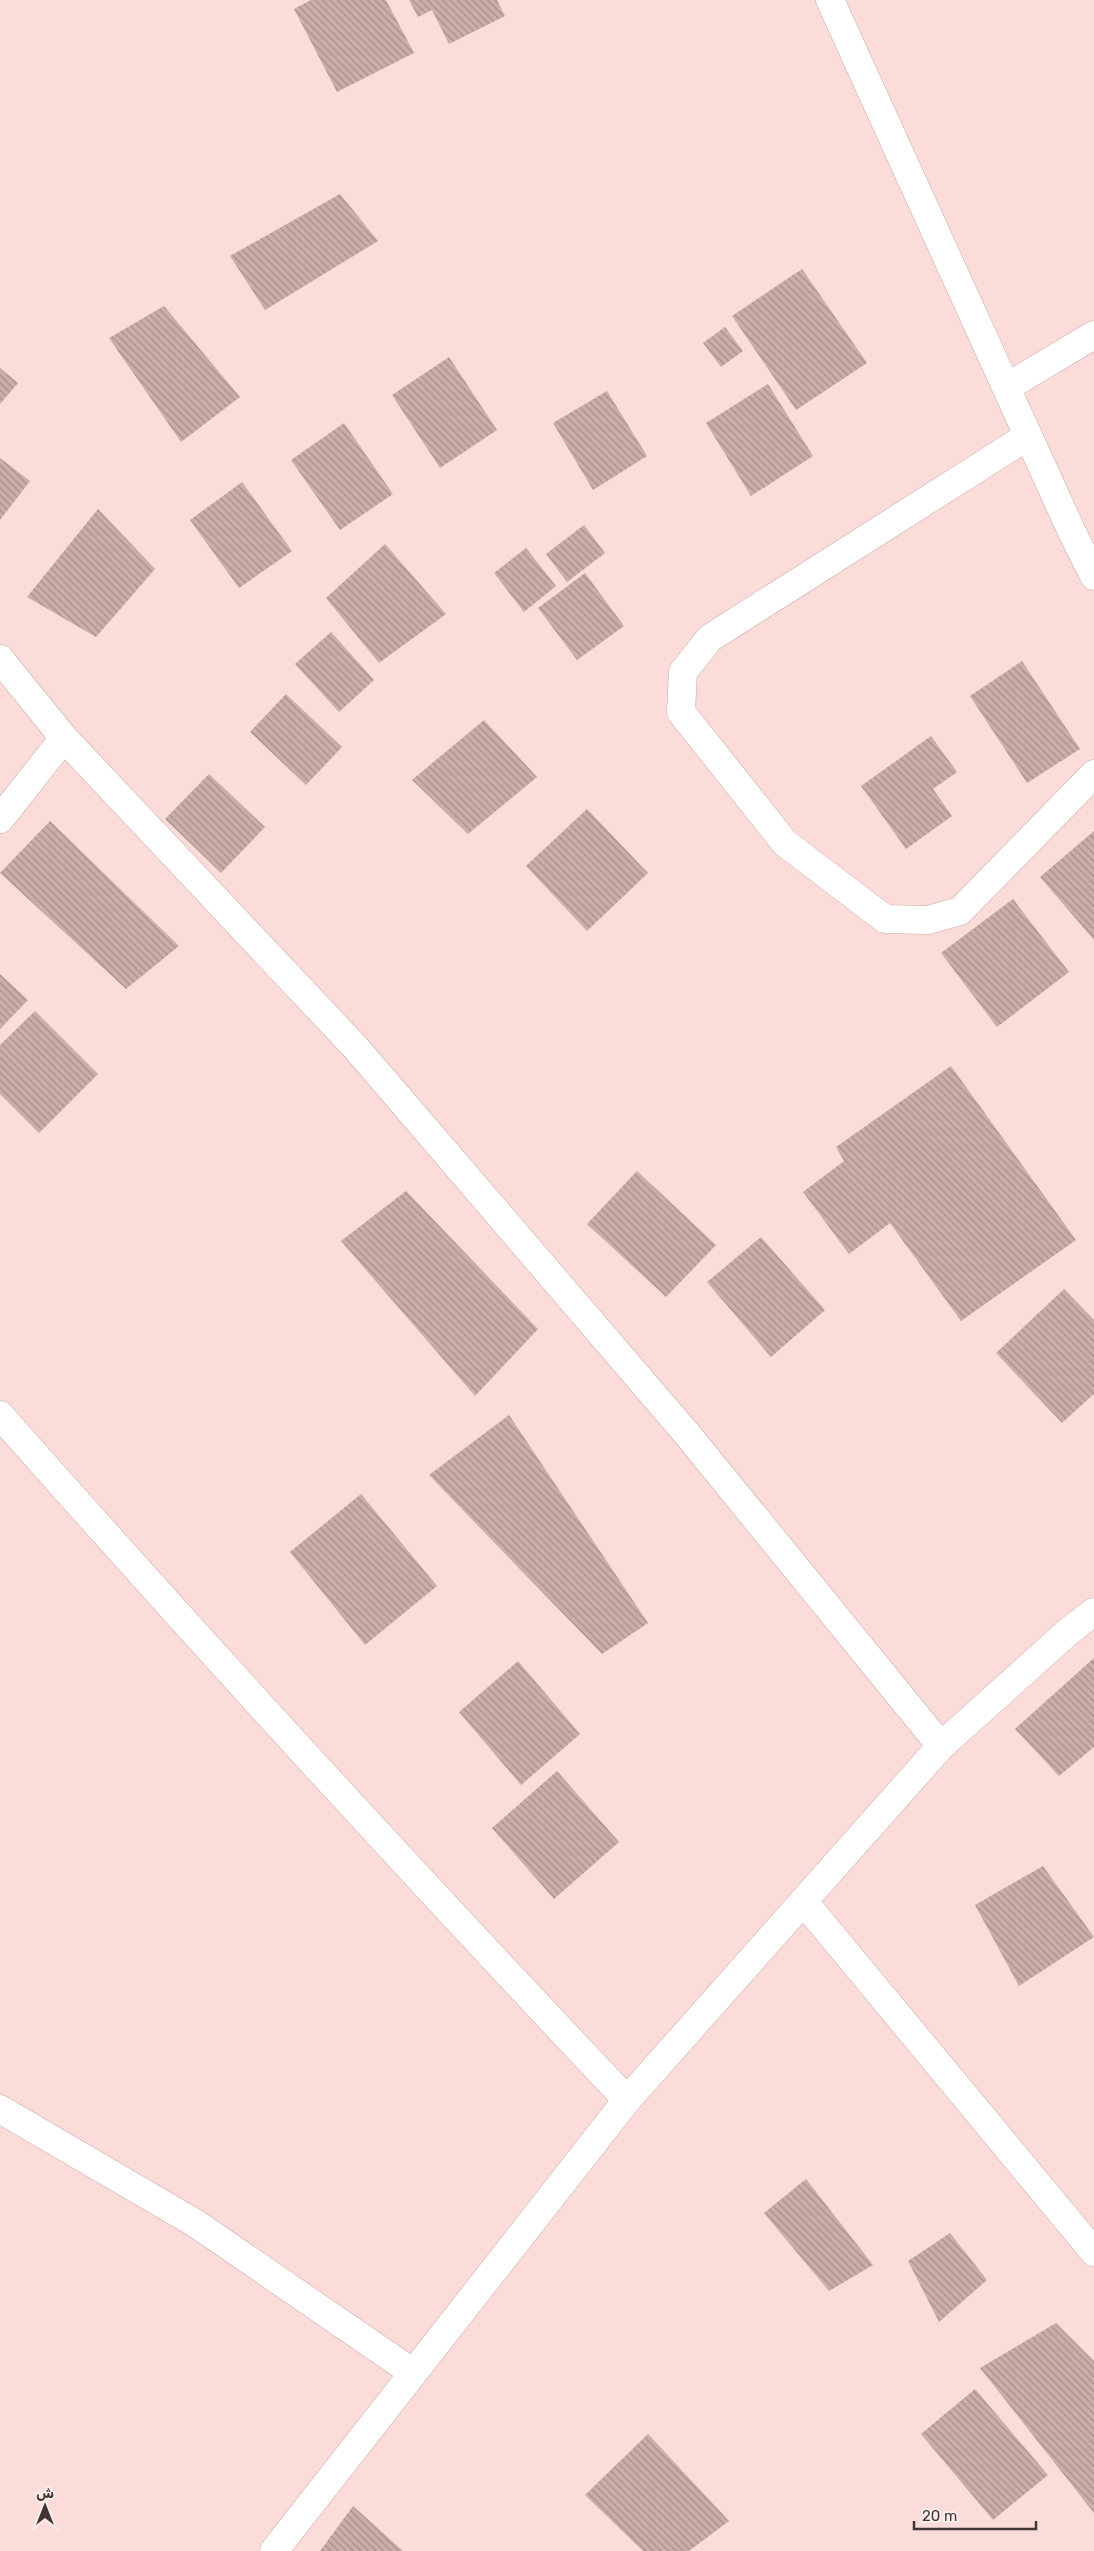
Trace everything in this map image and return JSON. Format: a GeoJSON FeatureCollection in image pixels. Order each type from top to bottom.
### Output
{"type":"FeatureCollection","features":[{"type":"Feature","properties":{"kind":"street"},"geometry":{"type":"LineString","coordinates":[[830,0],[1028,436],[1094,576]]}},
{"type":"Feature","properties":{"kind":"street"},"geometry":{"type":"LineString","coordinates":[[1007,387],[1094,335]]}},
{"type":"Feature","properties":{"kind":"street"},"geometry":{"type":"LineString","coordinates":[[1028,436],[710,638],[683,672],[681,712],[785,843],[884,919],[928,920],[960,912],[1094,774]]}},
{"type":"Feature","properties":{"kind":"street"},"geometry":{"type":"LineString","coordinates":[[0,659],[64,738],[356,1048],[687,1434],[941,1746]]}},
{"type":"Feature","properties":{"kind":"street"},"geometry":{"type":"LineString","coordinates":[[0,819],[64,738]]}},
{"type":"Feature","properties":{"kind":"street"},"geometry":{"type":"LineString","coordinates":[[0,1415],[153,1588],[414,1875],[627,2100]]}},
{"type":"Feature","properties":{"kind":"street"},"geometry":{"type":"LineString","coordinates":[[274,2551],[412,2372],[627,2100],[941,1746],[1068,1631],[1094,1612]]}},
{"type":"Feature","properties":{"kind":"street"},"geometry":{"type":"LineString","coordinates":[[804,1902],[1094,2252]]}},
{"type":"Feature","properties":{"kind":"street"},"geometry":{"type":"LineString","coordinates":[[0,2109],[195,2223],[412,2372]]}},
{"type":"Feature","properties":{"kind":"building"},"geometry":{"type":"Polygon","coordinates":[[[311,0],[386,0],[414,53],[337,92],[294,9],[311,0]]]}},
{"type":"Feature","properties":{"kind":"building"},"geometry":{"type":"Polygon","coordinates":[[[409,0],[497,0],[505,16],[449,44],[432,10],[418,17],[409,0]]]}},
{"type":"Feature","properties":{"kind":"building"},"geometry":{"type":"Polygon","coordinates":[[[340,194],[378,241],[265,310],[230,256],[340,194]]]}},
{"type":"Feature","properties":{"kind":"building"},"geometry":{"type":"Polygon","coordinates":[[[802,269],[867,363],[796,410],[732,316],[802,269]]]}},
{"type":"Feature","properties":{"kind":"building"},"geometry":{"type":"Polygon","coordinates":[[[164,306],[240,397],[181,442],[109,338],[164,306]]]}},
{"type":"Feature","properties":{"kind":"building"},"geometry":{"type":"Polygon","coordinates":[[[725,327],[743,351],[721,367],[703,343],[725,327]]]}},
{"type":"Feature","properties":{"kind":"building"},"geometry":{"type":"Polygon","coordinates":[[[449,357],[497,430],[440,468],[392,395],[449,357]]]}},
{"type":"Feature","properties":{"kind":"building"},"geometry":{"type":"Polygon","coordinates":[[[0,368],[18,383],[0,404],[0,368]]]}},
{"type":"Feature","properties":{"kind":"building"},"geometry":{"type":"Polygon","coordinates":[[[768,384],[813,456],[751,496],[706,423],[768,384]]]}},
{"type":"Feature","properties":{"kind":"building"},"geometry":{"type":"Polygon","coordinates":[[[607,391],[647,456],[593,490],[553,423],[607,391]]]}},
{"type":"Feature","properties":{"kind":"building"},"geometry":{"type":"Polygon","coordinates":[[[344,423],[393,494],[340,530],[291,460],[344,423]]]}},
{"type":"Feature","properties":{"kind":"building"},"geometry":{"type":"Polygon","coordinates":[[[0,458],[30,481],[0,520],[0,458]]]}},
{"type":"Feature","properties":{"kind":"building"},"geometry":{"type":"Polygon","coordinates":[[[242,482],[292,551],[239,588],[190,520],[242,482]]]}},
{"type":"Feature","properties":{"kind":"building"},"geometry":{"type":"Polygon","coordinates":[[[98,509],[155,569],[96,637],[27,597],[98,509]]]}},
{"type":"Feature","properties":{"kind":"building"},"geometry":{"type":"Polygon","coordinates":[[[584,525],[605,553],[567,582],[546,554],[584,525]]]}},
{"type":"Feature","properties":{"kind":"building"},"geometry":{"type":"Polygon","coordinates":[[[385,544],[446,614],[379,663],[326,598],[385,544]]]}},
{"type":"Feature","properties":{"kind":"building"},"geometry":{"type":"Polygon","coordinates":[[[526,548],[556,586],[524,612],[494,573],[526,548]]]}},
{"type":"Feature","properties":{"kind":"building"},"geometry":{"type":"Polygon","coordinates":[[[585,573],[624,626],[577,660],[538,608],[585,573]]]}},
{"type":"Feature","properties":{"kind":"building"},"geometry":{"type":"Polygon","coordinates":[[[331,632],[374,680],[339,712],[295,664],[331,632]]]}},
{"type":"Feature","properties":{"kind":"building"},"geometry":{"type":"Polygon","coordinates":[[[1022,661],[1080,749],[1027,783],[970,696],[1022,661]]]}},
{"type":"Feature","properties":{"kind":"building"},"geometry":{"type":"Polygon","coordinates":[[[286,694],[342,747],[306,785],[250,732],[286,694]]]}},
{"type":"Feature","properties":{"kind":"building"},"geometry":{"type":"Polygon","coordinates":[[[484,720],[537,777],[468,834],[412,780],[484,720]]]}},
{"type":"Feature","properties":{"kind":"building"},"geometry":{"type":"Polygon","coordinates":[[[931,736],[957,772],[933,789],[952,816],[906,849],[861,786],[931,736]]]}},
{"type":"Feature","properties":{"kind":"building"},"geometry":{"type":"Polygon","coordinates":[[[209,774],[265,827],[221,873],[165,819],[209,774]]]}},
{"type":"Feature","properties":{"kind":"building"},"geometry":{"type":"Polygon","coordinates":[[[587,809],[648,873],[587,931],[526,866],[587,809]]]}},
{"type":"Feature","properties":{"kind":"building"},"geometry":{"type":"Polygon","coordinates":[[[50,821],[179,946],[126,989],[0,873],[50,821]]]}},
{"type":"Feature","properties":{"kind":"building"},"geometry":{"type":"Polygon","coordinates":[[[1094,831],[1094,940],[1040,877],[1094,831]]]}},
{"type":"Feature","properties":{"kind":"building"},"geometry":{"type":"Polygon","coordinates":[[[1013,899],[1069,972],[997,1027],[941,953],[1013,899]]]}},
{"type":"Feature","properties":{"kind":"building"},"geometry":{"type":"Polygon","coordinates":[[[0,974],[28,1000],[0,1029],[0,974]]]}},
{"type":"Feature","properties":{"kind":"building"},"geometry":{"type":"Polygon","coordinates":[[[35,1011],[98,1074],[39,1133],[0,1094],[0,1045],[35,1011]]]}},
{"type":"Feature","properties":{"kind":"building"},"geometry":{"type":"Polygon","coordinates":[[[951,1066],[1076,1240],[961,1321],[890,1223],[849,1254],[803,1192],[844,1161],[836,1147],[951,1066]]]}},
{"type":"Feature","properties":{"kind":"building"},"geometry":{"type":"Polygon","coordinates":[[[637,1171],[716,1245],[666,1297],[587,1224],[637,1171]]]}},
{"type":"Feature","properties":{"kind":"building"},"geometry":{"type":"Polygon","coordinates":[[[406,1191],[538,1329],[475,1396],[341,1241],[406,1191]]]}},
{"type":"Feature","properties":{"kind":"building"},"geometry":{"type":"Polygon","coordinates":[[[761,1237],[825,1310],[771,1357],[707,1282],[761,1237]]]}},
{"type":"Feature","properties":{"kind":"building"},"geometry":{"type":"Polygon","coordinates":[[[1064,1289],[1094,1320],[1094,1394],[1062,1423],[996,1353],[1064,1289]]]}},
{"type":"Feature","properties":{"kind":"building"},"geometry":{"type":"Polygon","coordinates":[[[509,1415],[648,1623],[602,1654],[429,1475],[509,1415]]]}},
{"type":"Feature","properties":{"kind":"building"},"geometry":{"type":"Polygon","coordinates":[[[361,1494],[437,1586],[365,1645],[290,1552],[361,1494]]]}},
{"type":"Feature","properties":{"kind":"building"},"geometry":{"type":"Polygon","coordinates":[[[1094,1658],[1094,1747],[1059,1776],[1015,1729],[1094,1658]]]}},
{"type":"Feature","properties":{"kind":"building"},"geometry":{"type":"Polygon","coordinates":[[[518,1661],[580,1734],[521,1785],[459,1712],[518,1661]]]}},
{"type":"Feature","properties":{"kind":"building"},"geometry":{"type":"Polygon","coordinates":[[[557,1771],[619,1842],[554,1899],[492,1828],[557,1771]]]}},
{"type":"Feature","properties":{"kind":"building"},"geometry":{"type":"Polygon","coordinates":[[[1043,1866],[1094,1937],[1019,1986],[975,1905],[1043,1866]]]}},
{"type":"Feature","properties":{"kind":"building"},"geometry":{"type":"Polygon","coordinates":[[[806,2179],[873,2265],[829,2291],[764,2213],[806,2179]]]}},
{"type":"Feature","properties":{"kind":"building"},"geometry":{"type":"Polygon","coordinates":[[[950,2233],[987,2280],[939,2322],[908,2261],[950,2233]]]}},
{"type":"Feature","properties":{"kind":"building"},"geometry":{"type":"Polygon","coordinates":[[[1056,2323],[1094,2361],[1094,2513],[980,2368],[1056,2323]]]}},
{"type":"Feature","properties":{"kind":"building"},"geometry":{"type":"Polygon","coordinates":[[[975,2389],[1048,2475],[993,2520],[921,2434],[975,2389]]]}},
{"type":"Feature","properties":{"kind":"building"},"geometry":{"type":"Polygon","coordinates":[[[648,2434],[729,2521],[689,2551],[643,2551],[585,2495],[648,2434]]]}},
{"type":"Feature","properties":{"kind":"building"},"geometry":{"type":"Polygon","coordinates":[[[353,2506],[403,2551],[320,2551],[353,2506]]]}}]}
